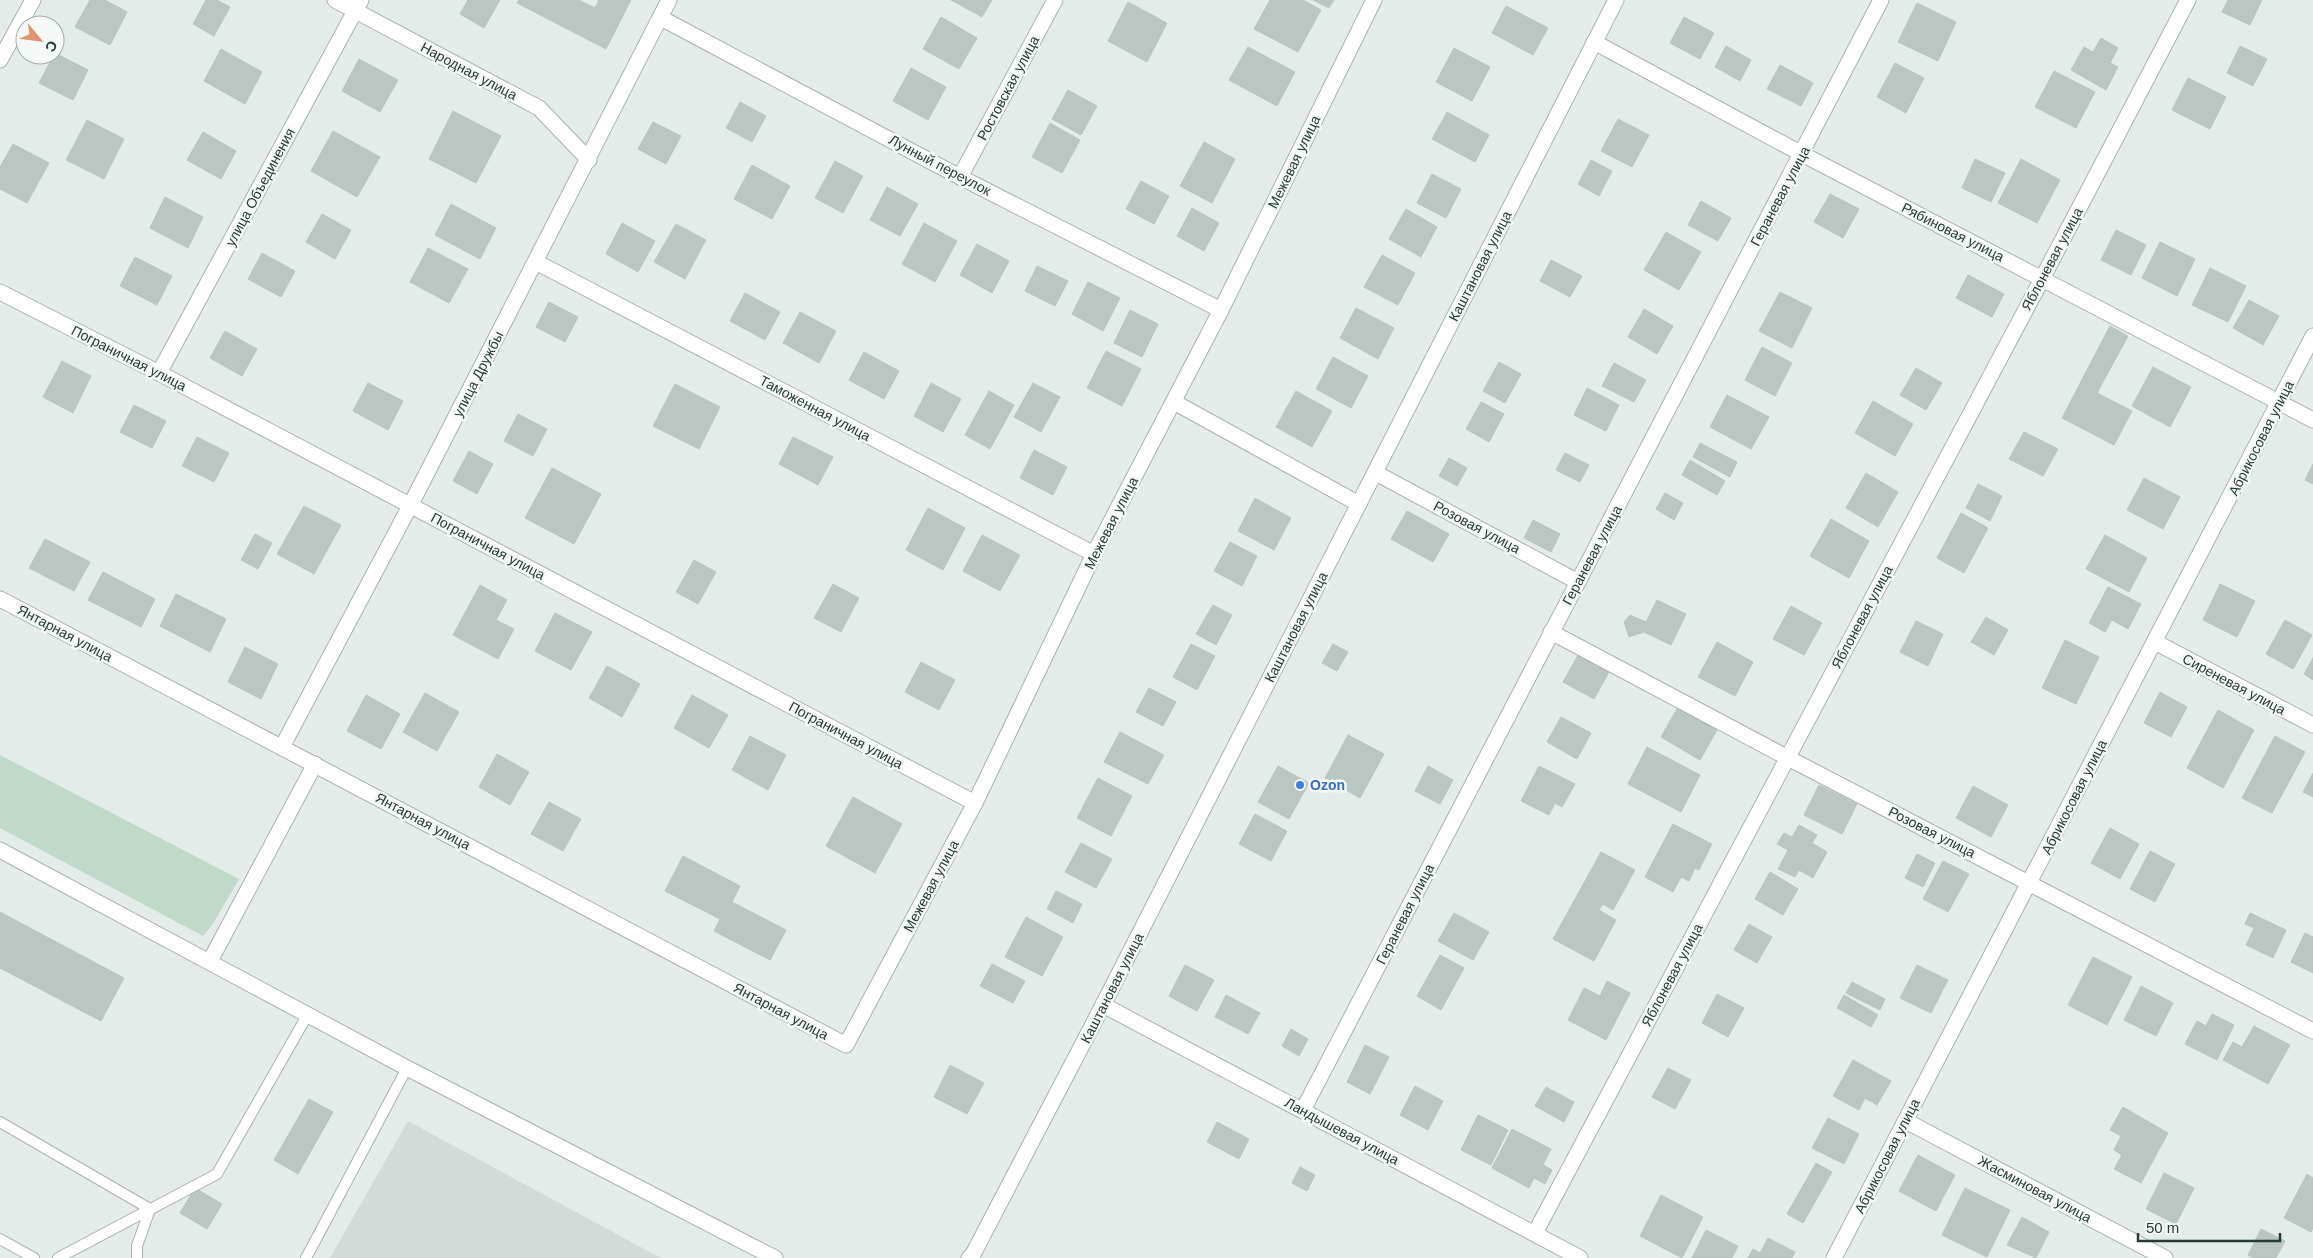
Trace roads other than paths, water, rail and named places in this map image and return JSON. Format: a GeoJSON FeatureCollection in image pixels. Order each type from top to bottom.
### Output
{"type":"FeatureCollection","features":[{"type":"Feature","properties":{"kind":"street"},"geometry":{"type":"LineString","coordinates":[[0,60],[33,0]]}},
{"type":"Feature","properties":{"kind":"street","name":"Народная улица"},"geometry":{"type":"LineString","coordinates":[[335,0],[358,5],[539,108],[589,160]]}},
{"type":"Feature","properties":{"kind":"street","name":"улица Дружбы"},"geometry":{"type":"LineString","coordinates":[[282,746],[410,506],[662,18],[669,0]]}},
{"type":"Feature","properties":{"kind":"street","name":"Ростовская улица"},"geometry":{"type":"LineString","coordinates":[[960,176],[1055,0]]}},
{"type":"Feature","properties":{"kind":"street","name":"Межевая улица"},"geometry":{"type":"LineString","coordinates":[[846,1045],[975,803],[1094,554],[1221,310],[1374,0]]}},
{"type":"Feature","properties":{"kind":"street","name":"Каштановая улица"},"geometry":{"type":"LineString","coordinates":[[972,1257],[1376,473],[1616,0]]}},
{"type":"Feature","properties":{"kind":"street","name":"Гераневая улица"},"geometry":{"type":"LineString","coordinates":[[1303,1110],[1881,0]]}},
{"type":"Feature","properties":{"kind":"street","name":"Яблоневая улица"},"geometry":{"type":"LineString","coordinates":[[1535,1233],[2042,279],[2188,0]]}},
{"type":"Feature","properties":{"kind":"street","name":"улица Объединения"},"geometry":{"type":"LineString","coordinates":[[159,373],[358,5]]}},
{"type":"Feature","properties":{"kind":"street","name":"Лунный переулок"},"geometry":{"type":"LineString","coordinates":[[662,18],[960,176],[1221,310]]}},
{"type":"Feature","properties":{"kind":"street","name":"Рябиновая улица"},"geometry":{"type":"LineString","coordinates":[[1594,42],[1802,154],[2313,420]]}},
{"type":"Feature","properties":{"kind":"street","name":"Таможенная улица"},"geometry":{"type":"LineString","coordinates":[[536,262],[1094,554]]}},
{"type":"Feature","properties":{"kind":"street","name":"Пограничная улица"},"geometry":{"type":"LineString","coordinates":[[0,292],[159,373],[975,803]]}},
{"type":"Feature","properties":{"kind":"street","name":"Абрикосовая улица"},"geometry":{"type":"LineString","coordinates":[[1834,1258],[2313,336]]}},
{"type":"Feature","properties":{"kind":"street"},"geometry":{"type":"LineString","coordinates":[[1174,402],[1359,504]]}},
{"type":"Feature","properties":{"kind":"street","name":"Розовая улица"},"geometry":{"type":"LineString","coordinates":[[1376,473],[1578,582]]}},
{"type":"Feature","properties":{"kind":"street","name":"Янтарная улица"},"geometry":{"type":"LineString","coordinates":[[0,599],[846,1045]]}},
{"type":"Feature","properties":{"kind":"street","name":"Розовая улица"},"geometry":{"type":"LineString","coordinates":[[1552,632],[1788,758],[2030,882],[2313,1031]]}},
{"type":"Feature","properties":{"kind":"street","name":"Сиреневая улица"},"geometry":{"type":"LineString","coordinates":[[2155,642],[2313,725]]}},
{"type":"Feature","properties":{"kind":"street"},"geometry":{"type":"LineString","coordinates":[[210,961],[315,764]]}},
{"type":"Feature","properties":{"kind":"street"},"geometry":{"type":"LineString","coordinates":[[0,850],[407,1068],[775,1258]]}},
{"type":"Feature","properties":{"kind":"street","name":"Ландышевая улица"},"geometry":{"type":"LineString","coordinates":[[1103,1005],[1580,1258]]}},
{"type":"Feature","properties":{"kind":"street","name":"Жасминовая улица"},"geometry":{"type":"LineString","coordinates":[[1906,1121],[2165,1258]]}},
{"type":"Feature","properties":{"kind":"lane"},"geometry":{"type":"LineString","coordinates":[[58,1258],[217,1174],[308,1014]]}},
{"type":"Feature","properties":{"kind":"lane"},"geometry":{"type":"LineString","coordinates":[[306,1258],[407,1068]]}},
{"type":"Feature","properties":{"kind":"lane"},"geometry":{"type":"LineString","coordinates":[[0,1122],[150,1209]]}},
{"type":"Feature","properties":{"kind":"lane"},"geometry":{"type":"LineString","coordinates":[[137,1258],[137,1246],[150,1209]]}},
{"type":"Feature","properties":{"kind":"lane"},"geometry":{"type":"LineString","coordinates":[[0,1239],[34,1258]]}},
{"type":"Feature","properties":{"kind":"place","name":"Ozon"},"geometry":{"type":"Point","coordinates":[1300,785]}}]}
